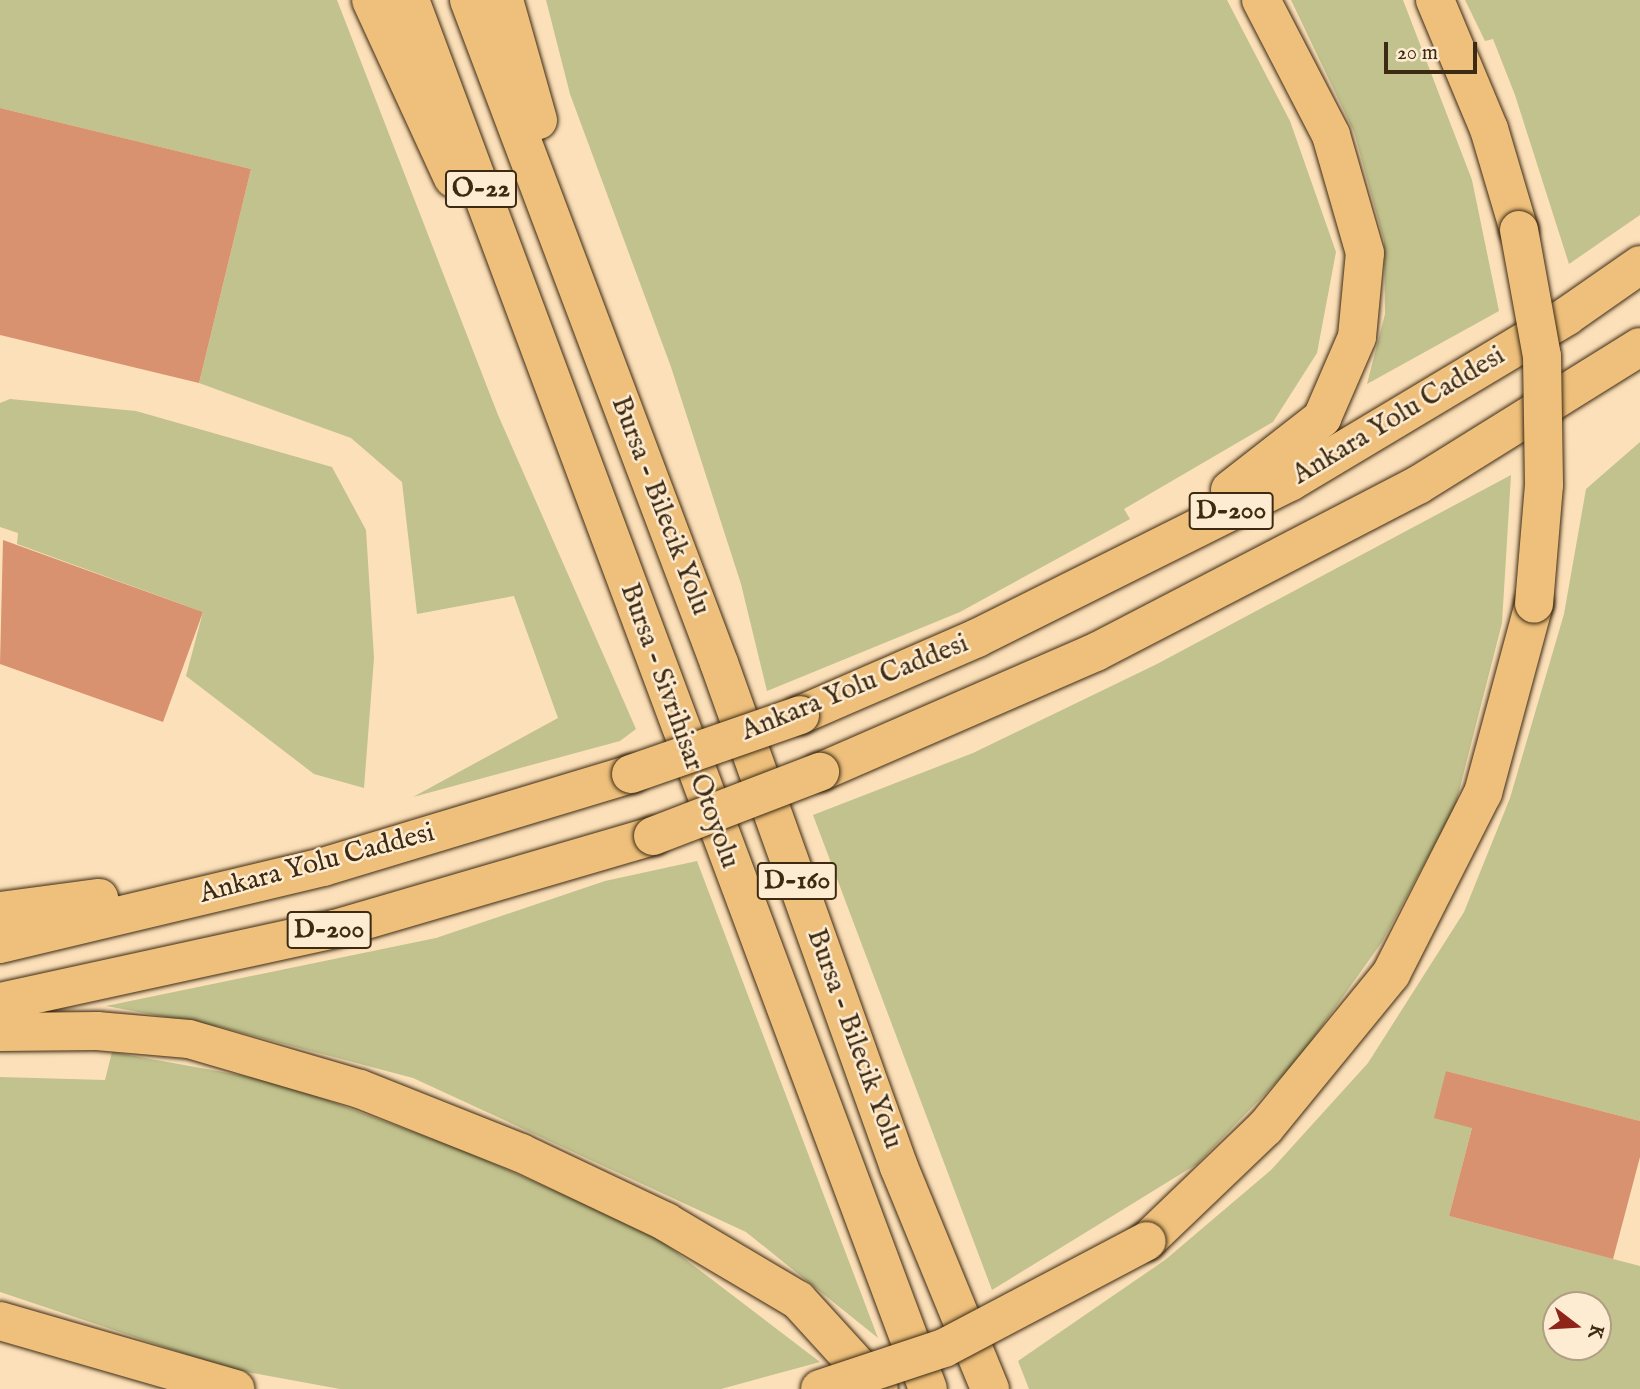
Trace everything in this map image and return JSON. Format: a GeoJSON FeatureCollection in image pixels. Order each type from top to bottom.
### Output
{"type":"FeatureCollection","features":[{"type":"Feature","properties":{"kind":"highway"},"geometry":{"type":"LineString","coordinates":[[371,0],[551,377]]}},
{"type":"Feature","properties":{"kind":"highway","name":"O-22"},"geometry":{"type":"LineString","coordinates":[[410,0],[551,377]]}},
{"type":"Feature","properties":{"kind":"highway","name":"O-22"},"geometry":{"type":"LineString","coordinates":[[469,0],[609,371]]}},
{"type":"Feature","properties":{"kind":"highway"},"geometry":{"type":"LineString","coordinates":[[504,0],[609,371]]}},
{"type":"Feature","properties":{"kind":"highway"},"geometry":{"type":"LineString","coordinates":[[977,638],[1250,479],[1322,418],[1357,337],[1365,253],[1331,135],[1261,0]]}},
{"type":"Feature","properties":{"kind":"highway"},"geometry":{"type":"LineString","coordinates":[[820,1389],[944,1348],[1147,1241],[1265,1128],[1391,974],[1483,793],[1534,604],[1544,485],[1542,356],[1519,230],[1489,130],[1434,0]]}},
{"type":"Feature","properties":{"kind":"highway","name":"Ankara Yolu Caddesi"},"geometry":{"type":"LineString","coordinates":[[0,944],[323,867],[631,774],[800,715],[977,638],[1290,482],[1567,316],[1640,264]]}},
{"type":"Feature","properties":{"kind":"highway","name":"D-200"},"geometry":{"type":"LineString","coordinates":[[0,1002],[335,929],[653,835],[820,772],[1096,652],[1418,485],[1640,347]]}},
{"type":"Feature","properties":{"kind":"highway","name":"Bursa - Bilecik Yolu"},"geometry":{"type":"LineString","coordinates":[[609,371],[900,1167],[990,1389]]}},
{"type":"Feature","properties":{"kind":"highway","name":"Bursa - Sivrihisar Otoyolu"},"geometry":{"type":"LineString","coordinates":[[551,377],[928,1389]]}},
{"type":"Feature","properties":{"kind":"highway"},"geometry":{"type":"LineString","coordinates":[[0,911],[323,867]]}},
{"type":"Feature","properties":{"kind":"highway"},"geometry":{"type":"LineString","coordinates":[[0,1032],[97,1031],[189,1039],[360,1089],[521,1153],[666,1222],[798,1300],[879,1389]]}},
{"type":"Feature","properties":{"kind":"highway"},"geometry":{"type":"LineString","coordinates":[[0,1321],[235,1389]]}},
{"type":"Feature","properties":{"kind":"green space"},"geometry":{"type":"Polygon","coordinates":[[[0,0],[337,0],[498,415],[636,729],[620,741],[413,797],[558,718],[514,596],[417,614],[402,482],[351,438],[199,383],[251,169],[0,108],[0,0]]]}},
{"type":"Feature","properties":{"kind":"green space"},"geometry":{"type":"Polygon","coordinates":[[[546,0],[1227,0],[1290,121],[1336,252],[1317,353],[1273,422],[1124,509],[1130,519],[960,612],[767,691],[741,584],[671,367],[570,94],[546,0]]]}},
{"type":"Feature","properties":{"kind":"green space"},"geometry":{"type":"Polygon","coordinates":[[[1291,0],[1403,0],[1472,180],[1499,311],[1367,384],[1385,314],[1384,241],[1354,132],[1291,0]]]}},
{"type":"Feature","properties":{"kind":"green space"},"geometry":{"type":"Polygon","coordinates":[[[1465,0],[1640,0],[1640,215],[1569,264],[1515,95],[1493,39],[1485,41],[1465,0]]]}},
{"type":"Feature","properties":{"kind":"green space"},"geometry":{"type":"Polygon","coordinates":[[[10,399],[136,411],[332,467],[366,530],[374,658],[364,788],[314,774],[186,676],[203,612],[17,544],[18,533],[0,527],[0,403],[10,399]]]}},
{"type":"Feature","properties":{"kind":"green space"},"geometry":{"type":"Polygon","coordinates":[[[1640,442],[1640,1121],[1446,1071],[1472,1128],[1449,1216],[1640,1266],[1640,1389],[1029,1389],[1018,1361],[1165,1260],[1271,1170],[1368,1063],[1464,912],[1510,798],[1564,614],[1586,489],[1640,442]]]}},
{"type":"Feature","properties":{"kind":"green space"},"geometry":{"type":"Polygon","coordinates":[[[1511,475],[1502,623],[1455,807],[1382,942],[1297,1061],[1197,1164],[992,1290],[813,815],[973,753],[1157,664],[1511,475]]]}},
{"type":"Feature","properties":{"kind":"green space"},"geometry":{"type":"Polygon","coordinates":[[[697,861],[878,1338],[746,1232],[413,1078],[220,1027],[106,1006],[436,938],[605,881],[697,861]]]}},
{"type":"Feature","properties":{"kind":"green space"},"geometry":{"type":"Polygon","coordinates":[[[112,1052],[278,1082],[465,1151],[651,1233],[820,1362],[721,1389],[340,1389],[230,1369],[0,1292],[0,1077],[105,1080],[112,1052]]]}},
{"type":"Feature","properties":{"kind":"building"},"geometry":{"type":"Polygon","coordinates":[[[0,108],[251,169],[199,383],[0,335],[0,108]]]}},
{"type":"Feature","properties":{"kind":"building"},"geometry":{"type":"Polygon","coordinates":[[[3,540],[203,612],[163,722],[0,664],[3,540]]]}},
{"type":"Feature","properties":{"kind":"building"},"geometry":{"type":"Polygon","coordinates":[[[1446,1071],[1640,1121],[1640,1157],[1613,1259],[1449,1216],[1472,1128],[1434,1118],[1446,1071]]]}}]}
